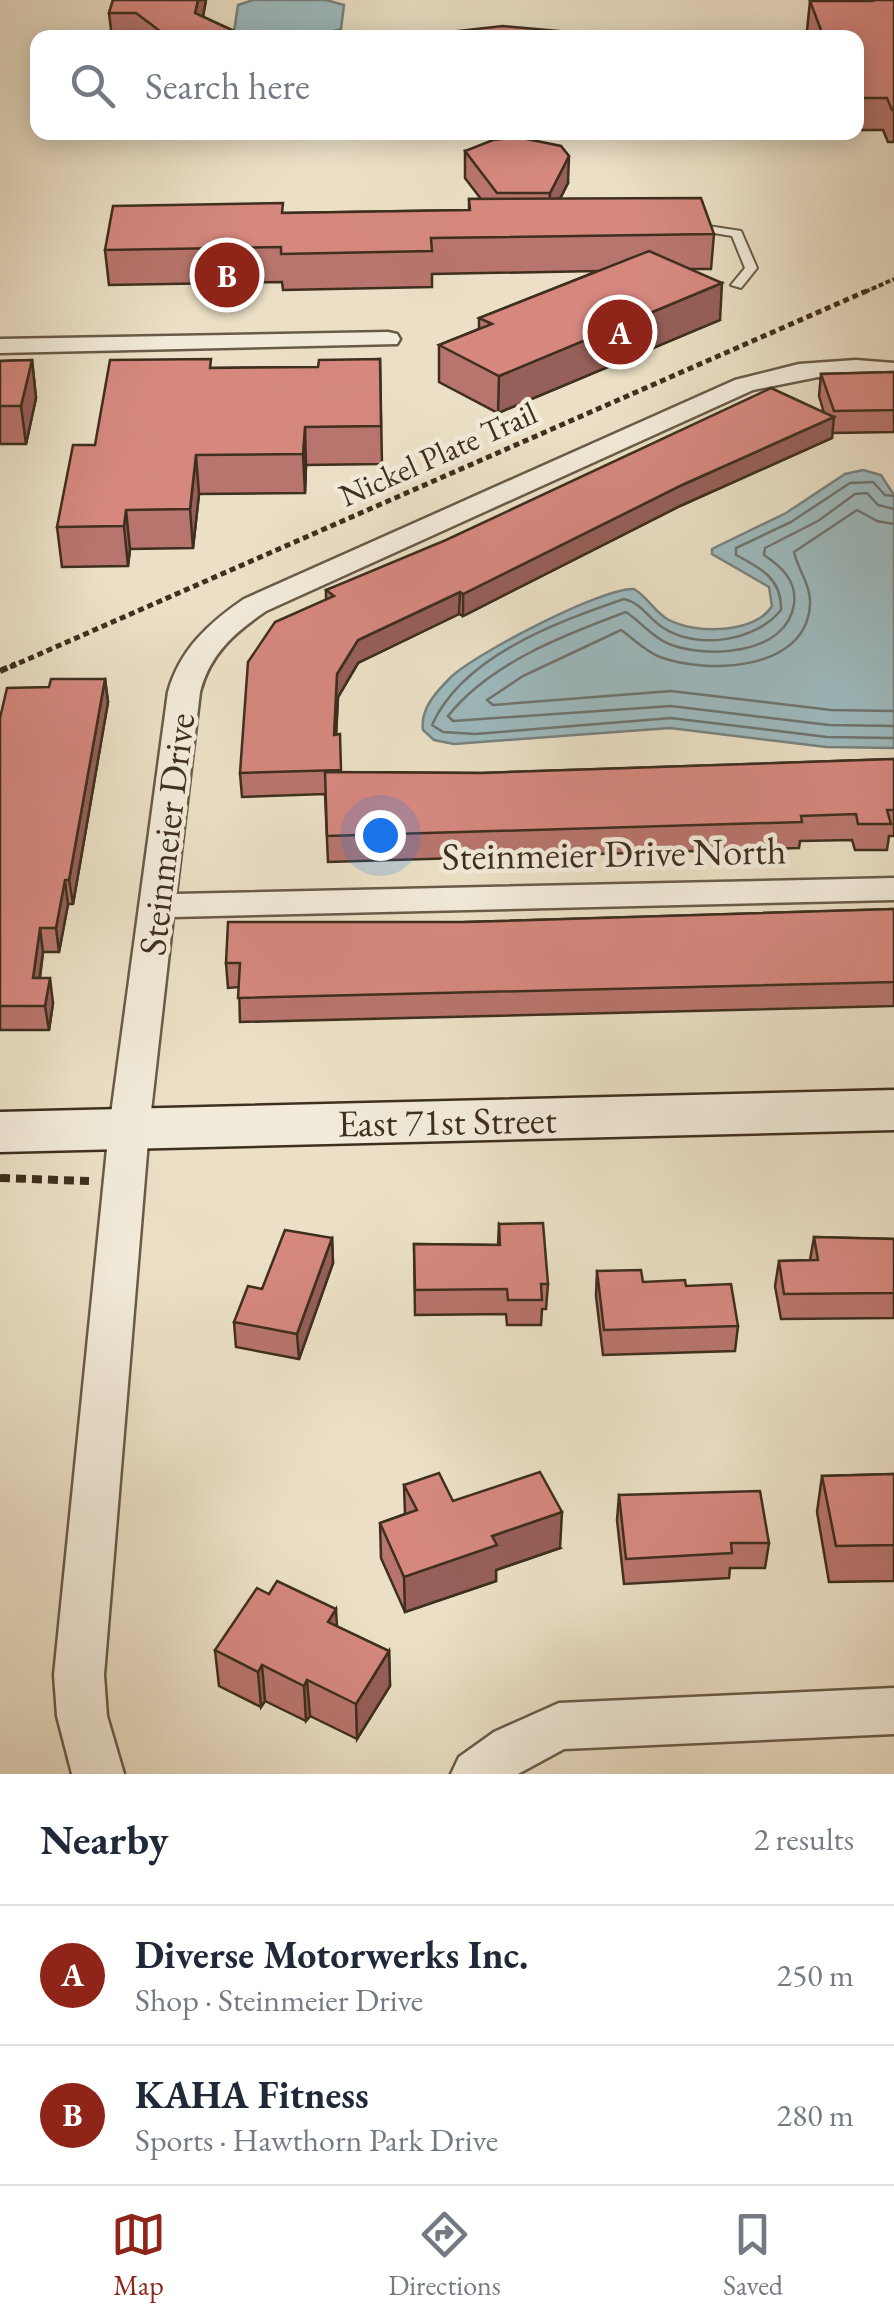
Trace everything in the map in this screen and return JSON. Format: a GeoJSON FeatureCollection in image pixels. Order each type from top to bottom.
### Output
{"type":"FeatureCollection","features":[{"type":"Feature","properties":{"kind":"main road","name":"East 71st Street"},"geometry":{"type":"LineString","coordinates":[[0,1132],[127,1154],[894,1110]]}},
{"type":"Feature","properties":{"kind":"street"},"geometry":{"type":"LineString","coordinates":[[0,346],[388,340]]}},
{"type":"Feature","properties":{"kind":"street","name":"Steinmeier Drive"},"geometry":{"type":"LineString","coordinates":[[98,1774],[82,1716],[79,1676],[127,1154],[187,677],[204,648],[237,616],[744,386],[799,371],[894,370]]}},
{"type":"Feature","properties":{"kind":"street","name":"Steinmeier Drive North"},"geometry":{"type":"LineString","coordinates":[[156,906],[894,889]]}},
{"type":"Feature","properties":{"kind":"street"},"geometry":{"type":"LineString","coordinates":[[477,1774],[512,1749],[560,1726],[894,1711]]}},
{"type":"Feature","properties":{"kind":"lane"},"geometry":{"type":"LineString","coordinates":[[667,226],[699,226],[736,233],[751,268],[737,286]]}},
{"type":"Feature","properties":{"kind":"path","name":"Nickel Plate Trail"},"geometry":{"type":"LineString","coordinates":[[0,671],[894,279]]}},
{"type":"Feature","properties":{"kind":"path"},"geometry":{"type":"LineString","coordinates":[[0,1178],[127,1154]]}},
{"type":"Feature","properties":{"kind":"water"},"geometry":{"type":"Polygon","coordinates":[[[253,0],[326,0],[344,5],[341,29],[234,30],[238,5],[253,0]]]}},
{"type":"Feature","properties":{"kind":"water"},"geometry":{"type":"Polygon","coordinates":[[[863,470],[881,475],[894,495],[894,748],[826,747],[670,728],[454,744],[434,740],[423,730],[430,701],[464,667],[540,624],[618,591],[634,589],[664,617],[680,625],[724,629],[753,622],[772,606],[769,587],[712,554],[712,549],[786,513],[845,474],[863,470]]]}},
{"type":"Feature","properties":{"kind":"building"},"geometry":{"type":"Polygon","coordinates":[[[113,0],[198,0],[195,13],[232,30],[159,30],[136,13],[109,13],[113,0]]]}},
{"type":"Feature","properties":{"kind":"building"},"geometry":{"type":"Polygon","coordinates":[[[894,0],[894,110],[887,98],[864,98],[864,30],[821,30],[810,1],[894,0]]]}},
{"type":"Feature","properties":{"kind":"building"},"geometry":{"type":"Polygon","coordinates":[[[503,26],[547,30],[466,30],[503,26]]]}},
{"type":"Feature","properties":{"kind":"building"},"geometry":{"type":"Polygon","coordinates":[[[493,140],[532,140],[561,146],[569,156],[550,193],[497,193],[465,151],[493,140]]]}},
{"type":"Feature","properties":{"kind":"building"},"geometry":{"type":"Polygon","coordinates":[[[701,198],[714,234],[431,238],[432,251],[281,254],[281,247],[105,250],[113,206],[283,203],[282,213],[470,210],[469,199],[701,198]]]}},
{"type":"Feature","properties":{"kind":"building"},"geometry":{"type":"Polygon","coordinates":[[[649,251],[722,283],[499,376],[439,345],[492,324],[479,318],[649,251]]]}},
{"type":"Feature","properties":{"kind":"building"},"geometry":{"type":"Polygon","coordinates":[[[211,359],[210,368],[318,367],[319,360],[380,359],[381,426],[305,427],[303,454],[196,455],[190,509],[126,510],[124,526],[57,527],[73,445],[95,445],[110,360],[211,359]]]}},
{"type":"Feature","properties":{"kind":"building"},"geometry":{"type":"Polygon","coordinates":[[[32,360],[21,406],[0,406],[0,361],[32,360]]]}},
{"type":"Feature","properties":{"kind":"building"},"geometry":{"type":"Polygon","coordinates":[[[894,372],[894,410],[834,411],[821,374],[894,372]]]}},
{"type":"Feature","properties":{"kind":"building"},"geometry":{"type":"Polygon","coordinates":[[[771,388],[834,417],[358,640],[337,674],[334,735],[340,734],[341,770],[240,773],[248,662],[275,622],[334,596],[326,590],[446,540],[771,388]]]}},
{"type":"Feature","properties":{"kind":"building"},"geometry":{"type":"Polygon","coordinates":[[[51,679],[105,679],[69,880],[65,880],[56,928],[40,928],[33,978],[50,978],[45,1006],[0,1006],[0,718],[7,688],[49,687],[51,679]]]}},
{"type":"Feature","properties":{"kind":"building"},"geometry":{"type":"Polygon","coordinates":[[[894,759],[894,810],[887,810],[891,824],[858,824],[856,814],[801,816],[802,822],[327,836],[325,772],[482,773],[894,759]]]}},
{"type":"Feature","properties":{"kind":"building"},"geometry":{"type":"Polygon","coordinates":[[[894,909],[894,982],[238,998],[240,963],[226,963],[228,922],[465,922],[894,909]]]}},
{"type":"Feature","properties":{"kind":"building"},"geometry":{"type":"Polygon","coordinates":[[[543,1223],[548,1284],[541,1284],[542,1300],[508,1300],[507,1289],[415,1290],[414,1244],[500,1245],[499,1224],[543,1223]]]}},
{"type":"Feature","properties":{"kind":"building"},"geometry":{"type":"Polygon","coordinates":[[[285,1230],[332,1238],[297,1334],[234,1322],[248,1286],[262,1289],[285,1230]]]}},
{"type":"Feature","properties":{"kind":"building"},"geometry":{"type":"Polygon","coordinates":[[[814,1237],[894,1239],[894,1293],[784,1294],[779,1261],[818,1260],[814,1237]]]}},
{"type":"Feature","properties":{"kind":"building"},"geometry":{"type":"Polygon","coordinates":[[[641,1270],[643,1282],[685,1280],[686,1286],[731,1284],[738,1326],[604,1330],[597,1271],[641,1270]]]}},
{"type":"Feature","properties":{"kind":"building"},"geometry":{"type":"Polygon","coordinates":[[[540,1472],[562,1512],[492,1536],[497,1545],[404,1577],[380,1523],[417,1510],[404,1485],[439,1473],[453,1501],[540,1472]]]}},
{"type":"Feature","properties":{"kind":"building"},"geometry":{"type":"Polygon","coordinates":[[[894,1474],[894,1545],[836,1546],[822,1476],[894,1474]]]}},
{"type":"Feature","properties":{"kind":"building"},"geometry":{"type":"Polygon","coordinates":[[[760,1491],[769,1543],[731,1543],[732,1553],[626,1559],[619,1495],[760,1491]]]}},
{"type":"Feature","properties":{"kind":"building"},"geometry":{"type":"Polygon","coordinates":[[[277,1581],[336,1609],[328,1622],[389,1651],[356,1704],[307,1680],[304,1686],[262,1665],[258,1672],[215,1650],[257,1588],[269,1594],[277,1581]]]}},
{"type":"Feature","properties":{"kind":"place","name":"KAHA Fitness"},"geometry":{"type":"Point","coordinates":[227,275]}},
{"type":"Feature","properties":{"kind":"place","name":"Diverse Motorwerks Inc."},"geometry":{"type":"Point","coordinates":[620,332]}}]}
